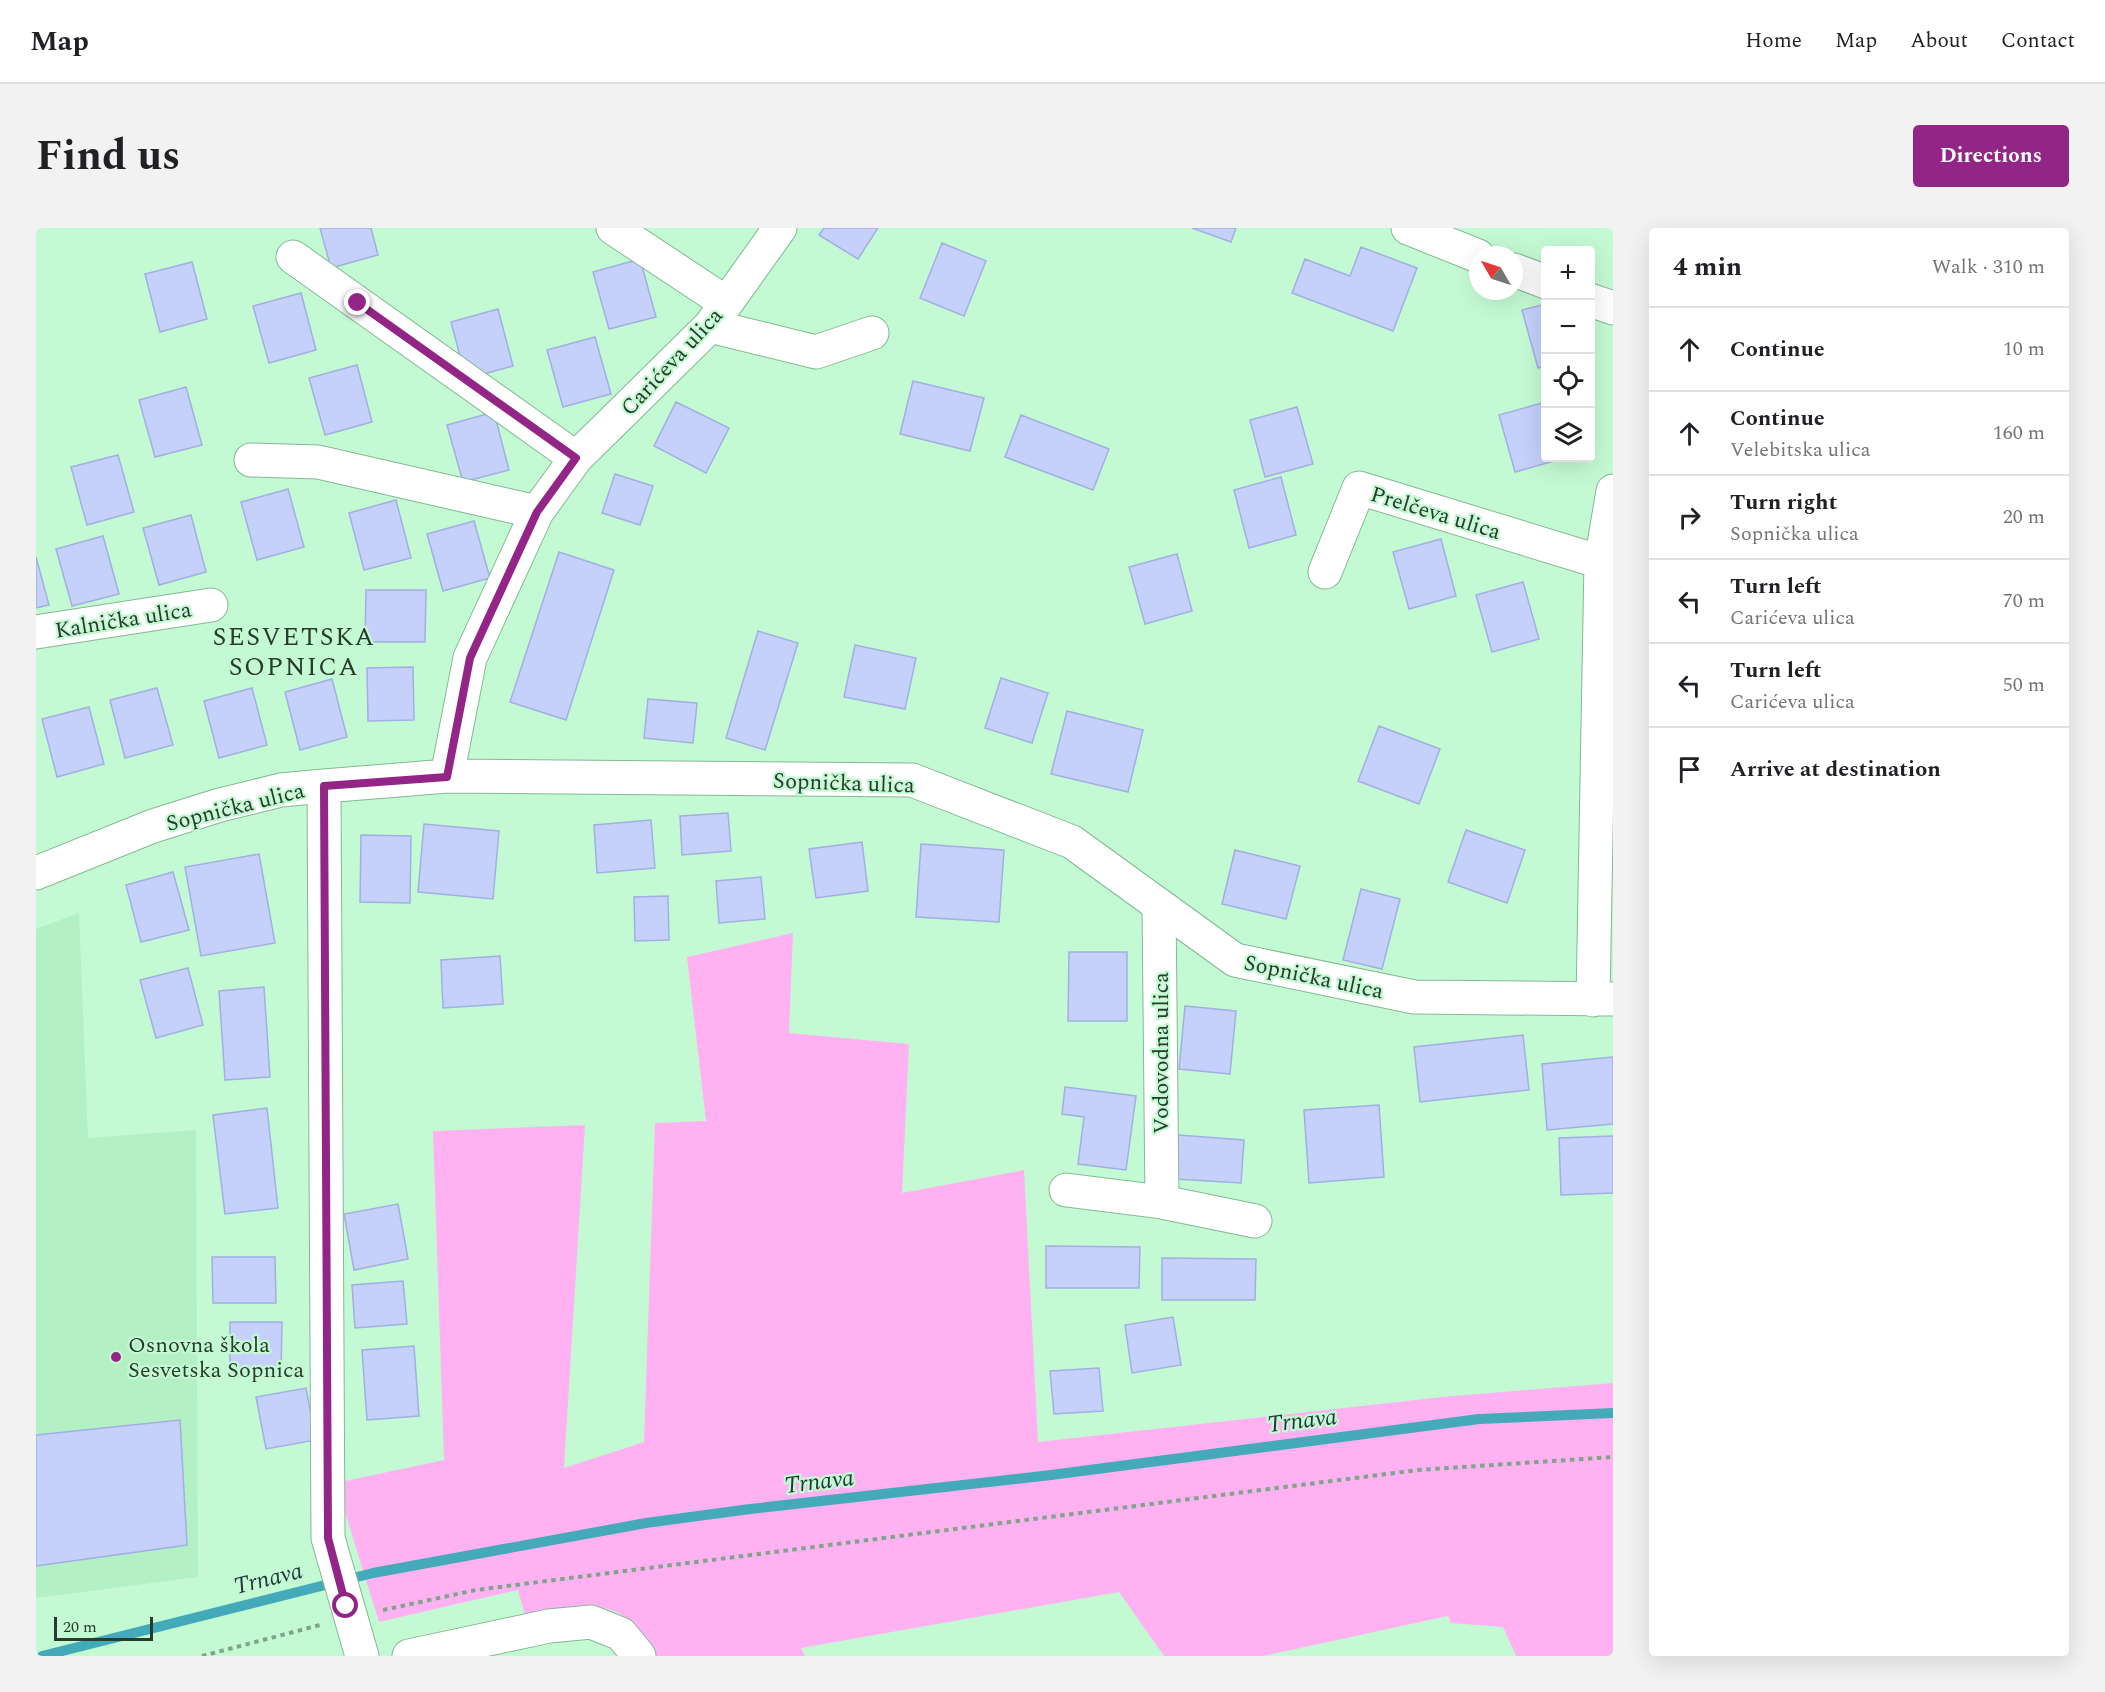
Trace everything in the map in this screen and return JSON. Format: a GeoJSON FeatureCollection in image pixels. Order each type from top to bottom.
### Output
{"type":"FeatureCollection","features":[{"type":"Feature","properties":{"kind":"street"},"geometry":{"type":"LineString","coordinates":[[613,228],[718,314],[816,352],[872,333]]}},
{"type":"Feature","properties":{"kind":"street","name":"Carićeva ulica"},"geometry":{"type":"LineString","coordinates":[[447,777],[470,658],[537,512],[576,458],[718,314],[780,228]]}},
{"type":"Feature","properties":{"kind":"street"},"geometry":{"type":"LineString","coordinates":[[1408,228],[1469,252]]}},
{"type":"Feature","properties":{"kind":"street"},"geometry":{"type":"LineString","coordinates":[[293,257],[576,458]]}},
{"type":"Feature","properties":{"kind":"street"},"geometry":{"type":"LineString","coordinates":[[1523,273],[1541,280]]}},
{"type":"Feature","properties":{"kind":"street"},"geometry":{"type":"LineString","coordinates":[[1595,302],[1613,308]]}},
{"type":"Feature","properties":{"kind":"street"},"geometry":{"type":"LineString","coordinates":[[251,460],[318,462],[537,512]]}},
{"type":"Feature","properties":{"kind":"street","name":"Prelčeva ulica"},"geometry":{"type":"LineString","coordinates":[[1325,573],[1359,488],[1600,562]]}},
{"type":"Feature","properties":{"kind":"street"},"geometry":{"type":"LineString","coordinates":[[1603,999],[1600,562],[1613,491]]}},
{"type":"Feature","properties":{"kind":"street","name":"Kalnička ulica"},"geometry":{"type":"LineString","coordinates":[[36,632],[211,605]]}},
{"type":"Feature","properties":{"kind":"street","name":"Sopnička ulica"},"geometry":{"type":"LineString","coordinates":[[36,873],[153,826],[209,808],[281,790],[447,777],[912,780],[1072,842],[1235,960],[1414,996],[1603,999]]}},
{"type":"Feature","properties":{"kind":"street"},"geometry":{"type":"LineString","coordinates":[[324,786],[328,1538],[362,1656]]}},
{"type":"Feature","properties":{"kind":"street","name":"Vodovodna ulica"},"geometry":{"type":"LineString","coordinates":[[1159,905],[1162,1202]]}},
{"type":"Feature","properties":{"kind":"street"},"geometry":{"type":"LineString","coordinates":[[1066,1190],[1162,1202],[1255,1221]]}},
{"type":"Feature","properties":{"kind":"street"},"geometry":{"type":"LineString","coordinates":[[409,1656],[549,1626],[591,1622],[621,1634],[639,1656]]}},
{"type":"Feature","properties":{"kind":"path"},"geometry":{"type":"LineString","coordinates":[[202,1656],[348,1612],[476,1590],[1418,1470],[1613,1457]]}},
{"type":"Feature","properties":{"kind":"shaded area","name":"Osnovna škola Sesvetska Sopnica"},"geometry":{"type":"Polygon","coordinates":[[[79,913],[88,1138],[196,1130],[198,1577],[36,1598],[36,929],[79,913]]]}},
{"type":"Feature","properties":{"kind":"shaded area"},"geometry":{"type":"Polygon","coordinates":[[[793,933],[789,1033],[909,1044],[902,1193],[1024,1170],[1038,1442],[1442,1397],[1613,1383],[1613,1656],[1516,1656],[1503,1627],[1451,1623],[1448,1616],[1263,1656],[1164,1656],[1119,1592],[801,1648],[805,1656],[655,1656],[638,1629],[614,1611],[585,1607],[526,1619],[518,1590],[379,1622],[336,1483],[444,1460],[433,1131],[585,1125],[564,1468],[644,1442],[655,1123],[706,1121],[687,957],[793,933]]]}},
{"type":"Feature","properties":{"kind":"building"},"geometry":{"type":"Polygon","coordinates":[[[320,228],[371,228],[378,255],[331,268],[320,228]]]}},
{"type":"Feature","properties":{"kind":"building"},"geometry":{"type":"Polygon","coordinates":[[[824,228],[878,228],[858,259],[819,235],[824,228]]]}},
{"type":"Feature","properties":{"kind":"building"},"geometry":{"type":"Polygon","coordinates":[[[1192,228],[1236,228],[1231,242],[1192,228]]]}},
{"type":"Feature","properties":{"kind":"building"},"geometry":{"type":"Polygon","coordinates":[[[942,243],[986,261],[964,316],[920,298],[942,243]]]}},
{"type":"Feature","properties":{"kind":"building"},"geometry":{"type":"Polygon","coordinates":[[[1361,247],[1417,268],[1393,331],[1292,293],[1305,259],[1350,276],[1361,247]]]}},
{"type":"Feature","properties":{"kind":"building"},"geometry":{"type":"Polygon","coordinates":[[[640,259],[656,317],[609,329],[593,272],[640,259]]]}},
{"type":"Feature","properties":{"kind":"building"},"geometry":{"type":"Polygon","coordinates":[[[192,262],[207,319],[160,332],[145,274],[192,262]]]}},
{"type":"Feature","properties":{"kind":"building"},"geometry":{"type":"Polygon","coordinates":[[[301,293],[316,350],[269,363],[253,306],[301,293]]]}},
{"type":"Feature","properties":{"kind":"building"},"geometry":{"type":"Polygon","coordinates":[[[1541,305],[1541,367],[1538,368],[1522,310],[1541,305]]]}},
{"type":"Feature","properties":{"kind":"building"},"geometry":{"type":"Polygon","coordinates":[[[498,309],[513,366],[466,379],[451,322],[498,309]]]}},
{"type":"Feature","properties":{"kind":"building"},"geometry":{"type":"Polygon","coordinates":[[[595,337],[611,394],[563,407],[547,350],[595,337]]]}},
{"type":"Feature","properties":{"kind":"building"},"geometry":{"type":"Polygon","coordinates":[[[357,365],[372,422],[325,435],[309,378],[357,365]]]}},
{"type":"Feature","properties":{"kind":"building"},"geometry":{"type":"Polygon","coordinates":[[[913,381],[984,398],[970,451],[900,434],[913,381]]]}},
{"type":"Feature","properties":{"kind":"building"},"geometry":{"type":"Polygon","coordinates":[[[186,387],[202,445],[155,457],[139,400],[186,387]]]}},
{"type":"Feature","properties":{"kind":"building"},"geometry":{"type":"Polygon","coordinates":[[[676,402],[729,428],[706,473],[654,446],[676,402]]]}},
{"type":"Feature","properties":{"kind":"building"},"geometry":{"type":"Polygon","coordinates":[[[1541,403],[1541,462],[1550,462],[1515,472],[1499,415],[1541,403]]]}},
{"type":"Feature","properties":{"kind":"building"},"geometry":{"type":"Polygon","coordinates":[[[1297,407],[1313,464],[1265,477],[1250,420],[1297,407]]]}},
{"type":"Feature","properties":{"kind":"building"},"geometry":{"type":"Polygon","coordinates":[[[494,412],[509,470],[463,482],[447,425],[494,412]]]}},
{"type":"Feature","properties":{"kind":"building"},"geometry":{"type":"Polygon","coordinates":[[[1021,415],[1109,449],[1093,490],[1005,457],[1021,415]]]}},
{"type":"Feature","properties":{"kind":"building"},"geometry":{"type":"Polygon","coordinates":[[[118,455],[134,512],[87,525],[71,467],[118,455]]]}},
{"type":"Feature","properties":{"kind":"building"},"geometry":{"type":"Polygon","coordinates":[[[615,474],[653,486],[640,525],[602,513],[615,474]]]}},
{"type":"Feature","properties":{"kind":"building"},"geometry":{"type":"Polygon","coordinates":[[[1281,477],[1296,535],[1249,548],[1234,490],[1281,477]]]}},
{"type":"Feature","properties":{"kind":"building"},"geometry":{"type":"Polygon","coordinates":[[[288,489],[304,547],[257,560],[241,502],[288,489]]]}},
{"type":"Feature","properties":{"kind":"building"},"geometry":{"type":"Polygon","coordinates":[[[396,500],[411,558],[364,570],[349,513],[396,500]]]}},
{"type":"Feature","properties":{"kind":"building"},"geometry":{"type":"Polygon","coordinates":[[[191,515],[206,572],[159,585],[143,528],[191,515]]]}},
{"type":"Feature","properties":{"kind":"building"},"geometry":{"type":"Polygon","coordinates":[[[474,521],[490,578],[443,591],[427,534],[474,521]]]}},
{"type":"Feature","properties":{"kind":"building"},"geometry":{"type":"Polygon","coordinates":[[[103,536],[119,594],[72,606],[56,549],[103,536]]]}},
{"type":"Feature","properties":{"kind":"building"},"geometry":{"type":"Polygon","coordinates":[[[1441,539],[1456,596],[1409,609],[1393,552],[1441,539]]]}},
{"type":"Feature","properties":{"kind":"building"},"geometry":{"type":"Polygon","coordinates":[[[559,552],[614,570],[566,720],[510,702],[559,552]]]}},
{"type":"Feature","properties":{"kind":"building"},"geometry":{"type":"Polygon","coordinates":[[[1177,554],[1192,611],[1145,624],[1129,567],[1177,554]]]}},
{"type":"Feature","properties":{"kind":"building"},"geometry":{"type":"Polygon","coordinates":[[[36,557],[49,605],[36,608],[36,557]]]}},
{"type":"Feature","properties":{"kind":"building"},"geometry":{"type":"Polygon","coordinates":[[[1523,582],[1539,639],[1492,652],[1476,595],[1523,582]]]}},
{"type":"Feature","properties":{"kind":"building"},"geometry":{"type":"Polygon","coordinates":[[[366,590],[426,590],[425,642],[365,642],[366,590]]]}},
{"type":"Feature","properties":{"kind":"building"},"geometry":{"type":"Polygon","coordinates":[[[758,631],[798,643],[765,750],[726,738],[758,631]]]}},
{"type":"Feature","properties":{"kind":"building"},"geometry":{"type":"Polygon","coordinates":[[[855,645],[916,658],[905,709],[844,697],[855,645]]]}},
{"type":"Feature","properties":{"kind":"building"},"geometry":{"type":"Polygon","coordinates":[[[413,667],[414,720],[368,721],[367,668],[413,667]]]}},
{"type":"Feature","properties":{"kind":"building"},"geometry":{"type":"Polygon","coordinates":[[[1001,678],[1048,693],[1032,743],[985,728],[1001,678]]]}},
{"type":"Feature","properties":{"kind":"building"},"geometry":{"type":"Polygon","coordinates":[[[332,679],[347,737],[300,750],[285,692],[332,679]]]}},
{"type":"Feature","properties":{"kind":"building"},"geometry":{"type":"Polygon","coordinates":[[[157,688],[173,745],[125,758],[110,700],[157,688]]]}},
{"type":"Feature","properties":{"kind":"building"},"geometry":{"type":"Polygon","coordinates":[[[252,688],[267,745],[219,758],[204,701],[252,688]]]}},
{"type":"Feature","properties":{"kind":"building"},"geometry":{"type":"Polygon","coordinates":[[[648,699],[697,703],[693,743],[644,738],[648,699]]]}},
{"type":"Feature","properties":{"kind":"building"},"geometry":{"type":"Polygon","coordinates":[[[89,707],[104,764],[57,777],[42,719],[89,707]]]}},
{"type":"Feature","properties":{"kind":"building"},"geometry":{"type":"Polygon","coordinates":[[[1067,711],[1143,730],[1128,792],[1051,774],[1067,711]]]}},
{"type":"Feature","properties":{"kind":"building"},"geometry":{"type":"Polygon","coordinates":[[[1379,726],[1440,749],[1419,804],[1358,781],[1379,726]]]}},
{"type":"Feature","properties":{"kind":"building"},"geometry":{"type":"Polygon","coordinates":[[[728,813],[731,851],[682,855],[680,816],[728,813]]]}},
{"type":"Feature","properties":{"kind":"building"},"geometry":{"type":"Polygon","coordinates":[[[651,820],[655,868],[597,873],[594,825],[651,820]]]}},
{"type":"Feature","properties":{"kind":"building"},"geometry":{"type":"Polygon","coordinates":[[[424,824],[499,831],[493,899],[418,892],[424,824]]]}},
{"type":"Feature","properties":{"kind":"building"},"geometry":{"type":"Polygon","coordinates":[[[1466,830],[1525,850],[1507,903],[1448,882],[1466,830]]]}},
{"type":"Feature","properties":{"kind":"building"},"geometry":{"type":"Polygon","coordinates":[[[361,835],[411,836],[410,903],[360,902],[361,835]]]}},
{"type":"Feature","properties":{"kind":"building"},"geometry":{"type":"Polygon","coordinates":[[[862,842],[868,891],[816,898],[809,849],[862,842]]]}},
{"type":"Feature","properties":{"kind":"building"},"geometry":{"type":"Polygon","coordinates":[[[921,844],[1004,850],[999,922],[916,917],[921,844]]]}},
{"type":"Feature","properties":{"kind":"building"},"geometry":{"type":"Polygon","coordinates":[[[1235,850],[1300,866],[1286,919],[1222,904],[1235,850]]]}},
{"type":"Feature","properties":{"kind":"building"},"geometry":{"type":"Polygon","coordinates":[[[259,854],[275,943],[201,956],[185,867],[259,854]]]}},
{"type":"Feature","properties":{"kind":"building"},"geometry":{"type":"Polygon","coordinates":[[[173,872],[189,930],[141,942],[126,885],[173,872]]]}},
{"type":"Feature","properties":{"kind":"building"},"geometry":{"type":"Polygon","coordinates":[[[761,877],[765,919],[719,923],[716,881],[761,877]]]}},
{"type":"Feature","properties":{"kind":"building"},"geometry":{"type":"Polygon","coordinates":[[[1361,889],[1400,899],[1382,969],[1343,960],[1361,889]]]}},
{"type":"Feature","properties":{"kind":"building"},"geometry":{"type":"Polygon","coordinates":[[[668,896],[669,940],[635,941],[634,897],[668,896]]]}},
{"type":"Feature","properties":{"kind":"building"},"geometry":{"type":"Polygon","coordinates":[[[1069,952],[1127,952],[1127,1021],[1068,1021],[1069,952]]]}},
{"type":"Feature","properties":{"kind":"building"},"geometry":{"type":"Polygon","coordinates":[[[500,956],[503,1004],[443,1008],[441,960],[500,956]]]}},
{"type":"Feature","properties":{"kind":"building"},"geometry":{"type":"Polygon","coordinates":[[[188,968],[203,1025],[156,1038],[140,980],[188,968]]]}},
{"type":"Feature","properties":{"kind":"building"},"geometry":{"type":"Polygon","coordinates":[[[264,987],[270,1077],[225,1080],[219,991],[264,987]]]}},
{"type":"Feature","properties":{"kind":"building"},"geometry":{"type":"Polygon","coordinates":[[[1185,1006],[1236,1011],[1230,1074],[1179,1069],[1185,1006]]]}},
{"type":"Feature","properties":{"kind":"building"},"geometry":{"type":"Polygon","coordinates":[[[1523,1035],[1529,1090],[1420,1102],[1414,1047],[1523,1035]]]}},
{"type":"Feature","properties":{"kind":"building"},"geometry":{"type":"Polygon","coordinates":[[[1613,1057],[1613,1124],[1547,1130],[1542,1064],[1613,1057]]]}},
{"type":"Feature","properties":{"kind":"building"},"geometry":{"type":"Polygon","coordinates":[[[1065,1087],[1136,1096],[1126,1170],[1078,1164],[1084,1117],[1062,1114],[1065,1087]]]}},
{"type":"Feature","properties":{"kind":"building"},"geometry":{"type":"Polygon","coordinates":[[[1379,1105],[1384,1177],[1309,1183],[1304,1110],[1379,1105]]]}},
{"type":"Feature","properties":{"kind":"building"},"geometry":{"type":"Polygon","coordinates":[[[267,1108],[278,1208],[225,1214],[213,1115],[267,1108]]]}},
{"type":"Feature","properties":{"kind":"building"},"geometry":{"type":"Polygon","coordinates":[[[1178,1135],[1244,1140],[1241,1183],[1175,1179],[1178,1135]]]}},
{"type":"Feature","properties":{"kind":"building"},"geometry":{"type":"Polygon","coordinates":[[[1613,1136],[1613,1193],[1561,1195],[1559,1138],[1613,1136]]]}},
{"type":"Feature","properties":{"kind":"building"},"geometry":{"type":"Polygon","coordinates":[[[398,1204],[408,1259],[354,1270],[344,1214],[398,1204]]]}},
{"type":"Feature","properties":{"kind":"building"},"geometry":{"type":"Polygon","coordinates":[[[1046,1246],[1140,1247],[1139,1288],[1046,1288],[1046,1246]]]}},
{"type":"Feature","properties":{"kind":"building"},"geometry":{"type":"Polygon","coordinates":[[[212,1257],[275,1257],[276,1303],[213,1303],[212,1257]]]}},
{"type":"Feature","properties":{"kind":"building"},"geometry":{"type":"Polygon","coordinates":[[[1162,1258],[1256,1259],[1255,1300],[1162,1300],[1162,1258]]]}},
{"type":"Feature","properties":{"kind":"building"},"geometry":{"type":"Polygon","coordinates":[[[403,1281],[407,1324],[355,1328],[352,1285],[403,1281]]]}},
{"type":"Feature","properties":{"kind":"building"},"geometry":{"type":"Polygon","coordinates":[[[1173,1317],[1181,1365],[1132,1373],[1125,1325],[1173,1317]]]}},
{"type":"Feature","properties":{"kind":"building"},"geometry":{"type":"Polygon","coordinates":[[[230,1322],[282,1322],[281,1376],[230,1376],[230,1322]]]}},
{"type":"Feature","properties":{"kind":"building"},"geometry":{"type":"Polygon","coordinates":[[[414,1346],[419,1416],[367,1420],[362,1350],[414,1346]]]}},
{"type":"Feature","properties":{"kind":"building"},"geometry":{"type":"Polygon","coordinates":[[[1099,1368],[1103,1411],[1054,1414],[1050,1371],[1099,1368]]]}},
{"type":"Feature","properties":{"kind":"building"},"geometry":{"type":"Polygon","coordinates":[[[306,1388],[316,1440],[266,1449],[256,1397],[306,1388]]]}},
{"type":"Feature","properties":{"kind":"building"},"geometry":{"type":"Polygon","coordinates":[[[180,1420],[187,1545],[36,1566],[36,1435],[180,1420]]]}},
{"type":"Feature","properties":{"kind":"waterway","name":"Trnava"},"geometry":{"type":"LineString","coordinates":[[42,1656],[373,1573],[646,1523],[1051,1475],[1479,1419],[1613,1413]]}},
{"type":"Feature","properties":{"kind":"place","name":"Osnovna škola Sesvetska Sopnica"},"geometry":{"type":"Point","coordinates":[116,1357]}},
{"type":"Feature","properties":{"kind":"district","name":"SESVETSKA SOPNICA"},"geometry":{"type":"Point","coordinates":[294,651]}},
{"type":"Feature","properties":{"kind":"route"},"geometry":{"type":"LineString","coordinates":[[346,1606],[328,1538],[324,786],[447,777],[470,658],[537,512],[576,458],[358,303]]}}]}
